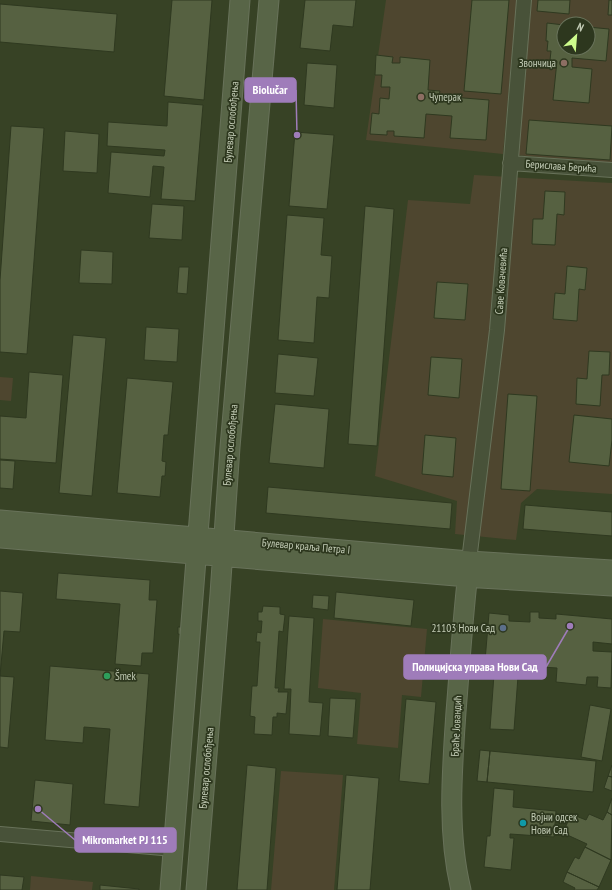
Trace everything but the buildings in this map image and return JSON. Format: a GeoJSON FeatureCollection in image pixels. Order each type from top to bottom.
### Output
{"type":"FeatureCollection","features":[{"type":"Feature","properties":{"kind":"main road","name":"Булевар ослобођења"},"geometry":{"type":"LineString","coordinates":[[170,890],[240,0]]}},
{"type":"Feature","properties":{"kind":"main road","name":"Булевар ослобођења"},"geometry":{"type":"LineString","coordinates":[[196,890],[223,548],[230,439],[269,0]]}},
{"type":"Feature","properties":{"kind":"main road","name":"Булевар краља Петра I"},"geometry":{"type":"LineString","coordinates":[[0,520],[197,546]]}},
{"type":"Feature","properties":{"kind":"main road","name":"Булевар краља Петра I"},"geometry":{"type":"LineString","coordinates":[[0,538],[223,548],[468,569],[612,586]]}},
{"type":"Feature","properties":{"kind":"main road","name":"Булевар краља Петра I"},"geometry":{"type":"LineString","coordinates":[[468,569],[612,570]]}},
{"type":"Feature","properties":{"kind":"main road","name":"Браће Јовандић"},"geometry":{"type":"LineString","coordinates":[[461,890],[453,844],[452,792],[463,610],[468,569]]}},
{"type":"Feature","properties":{"kind":"street","name":"Саве Ковачевића"},"geometry":{"type":"LineString","coordinates":[[468,569],[497,330],[524,0]]}},
{"type":"Feature","properties":{"kind":"street","name":"Берислава Берића"},"geometry":{"type":"LineString","coordinates":[[510,163],[612,170]]}},
{"type":"Feature","properties":{"kind":"street"},"geometry":{"type":"LineString","coordinates":[[0,834],[174,849]]}},
{"type":"Feature","properties":{"kind":"shaded area"},"geometry":{"type":"Polygon","coordinates":[[[386,0],[517,0],[503,154],[366,140],[386,0]]]}},
{"type":"Feature","properties":{"kind":"shaded area"},"geometry":{"type":"Polygon","coordinates":[[[530,0],[612,0],[612,163],[515,155],[530,0]]]}},
{"type":"Feature","properties":{"kind":"shaded area"},"geometry":{"type":"Polygon","coordinates":[[[474,175],[612,183],[612,494],[537,489],[521,503],[516,540],[455,534],[457,501],[375,476],[408,200],[470,204],[474,175]]]}},
{"type":"Feature","properties":{"kind":"shaded area"},"geometry":{"type":"Polygon","coordinates":[[[0,377],[13,378],[11,401],[0,400],[0,377]]]}},
{"type":"Feature","properties":{"kind":"shaded area"},"geometry":{"type":"Polygon","coordinates":[[[323,619],[427,629],[421,697],[402,695],[398,748],[357,744],[361,693],[318,688],[323,619]]]}},
{"type":"Feature","properties":{"kind":"shaded area"},"geometry":{"type":"Polygon","coordinates":[[[281,771],[343,775],[334,890],[271,890],[281,771]]]}},
{"type":"Feature","properties":{"kind":"shaded area"},"geometry":{"type":"Polygon","coordinates":[[[31,876],[93,882],[92,890],[30,890],[31,876]]]}},
{"type":"Feature","properties":{"kind":"place","name":"Звончица"},"geometry":{"type":"Point","coordinates":[564,63]}},
{"type":"Feature","properties":{"kind":"place","name":"Чуперак"},"geometry":{"type":"Point","coordinates":[421,97]}},
{"type":"Feature","properties":{"kind":"place","name":"Biolučar"},"geometry":{"type":"Point","coordinates":[297,135]}},
{"type":"Feature","properties":{"kind":"place","name":"Полицијска управа Нови Сад"},"geometry":{"type":"Point","coordinates":[570,626]}},
{"type":"Feature","properties":{"kind":"place","name":"21103 Нови Сад"},"geometry":{"type":"Point","coordinates":[503,628]}},
{"type":"Feature","properties":{"kind":"place","name":"Šmek"},"geometry":{"type":"Point","coordinates":[107,676]}},
{"type":"Feature","properties":{"kind":"place","name":"Mikromarket PJ 115"},"geometry":{"type":"Point","coordinates":[38,809]}},
{"type":"Feature","properties":{"kind":"place","name":"Војни одсек Нови Сад"},"geometry":{"type":"Point","coordinates":[523,823]}}]}
